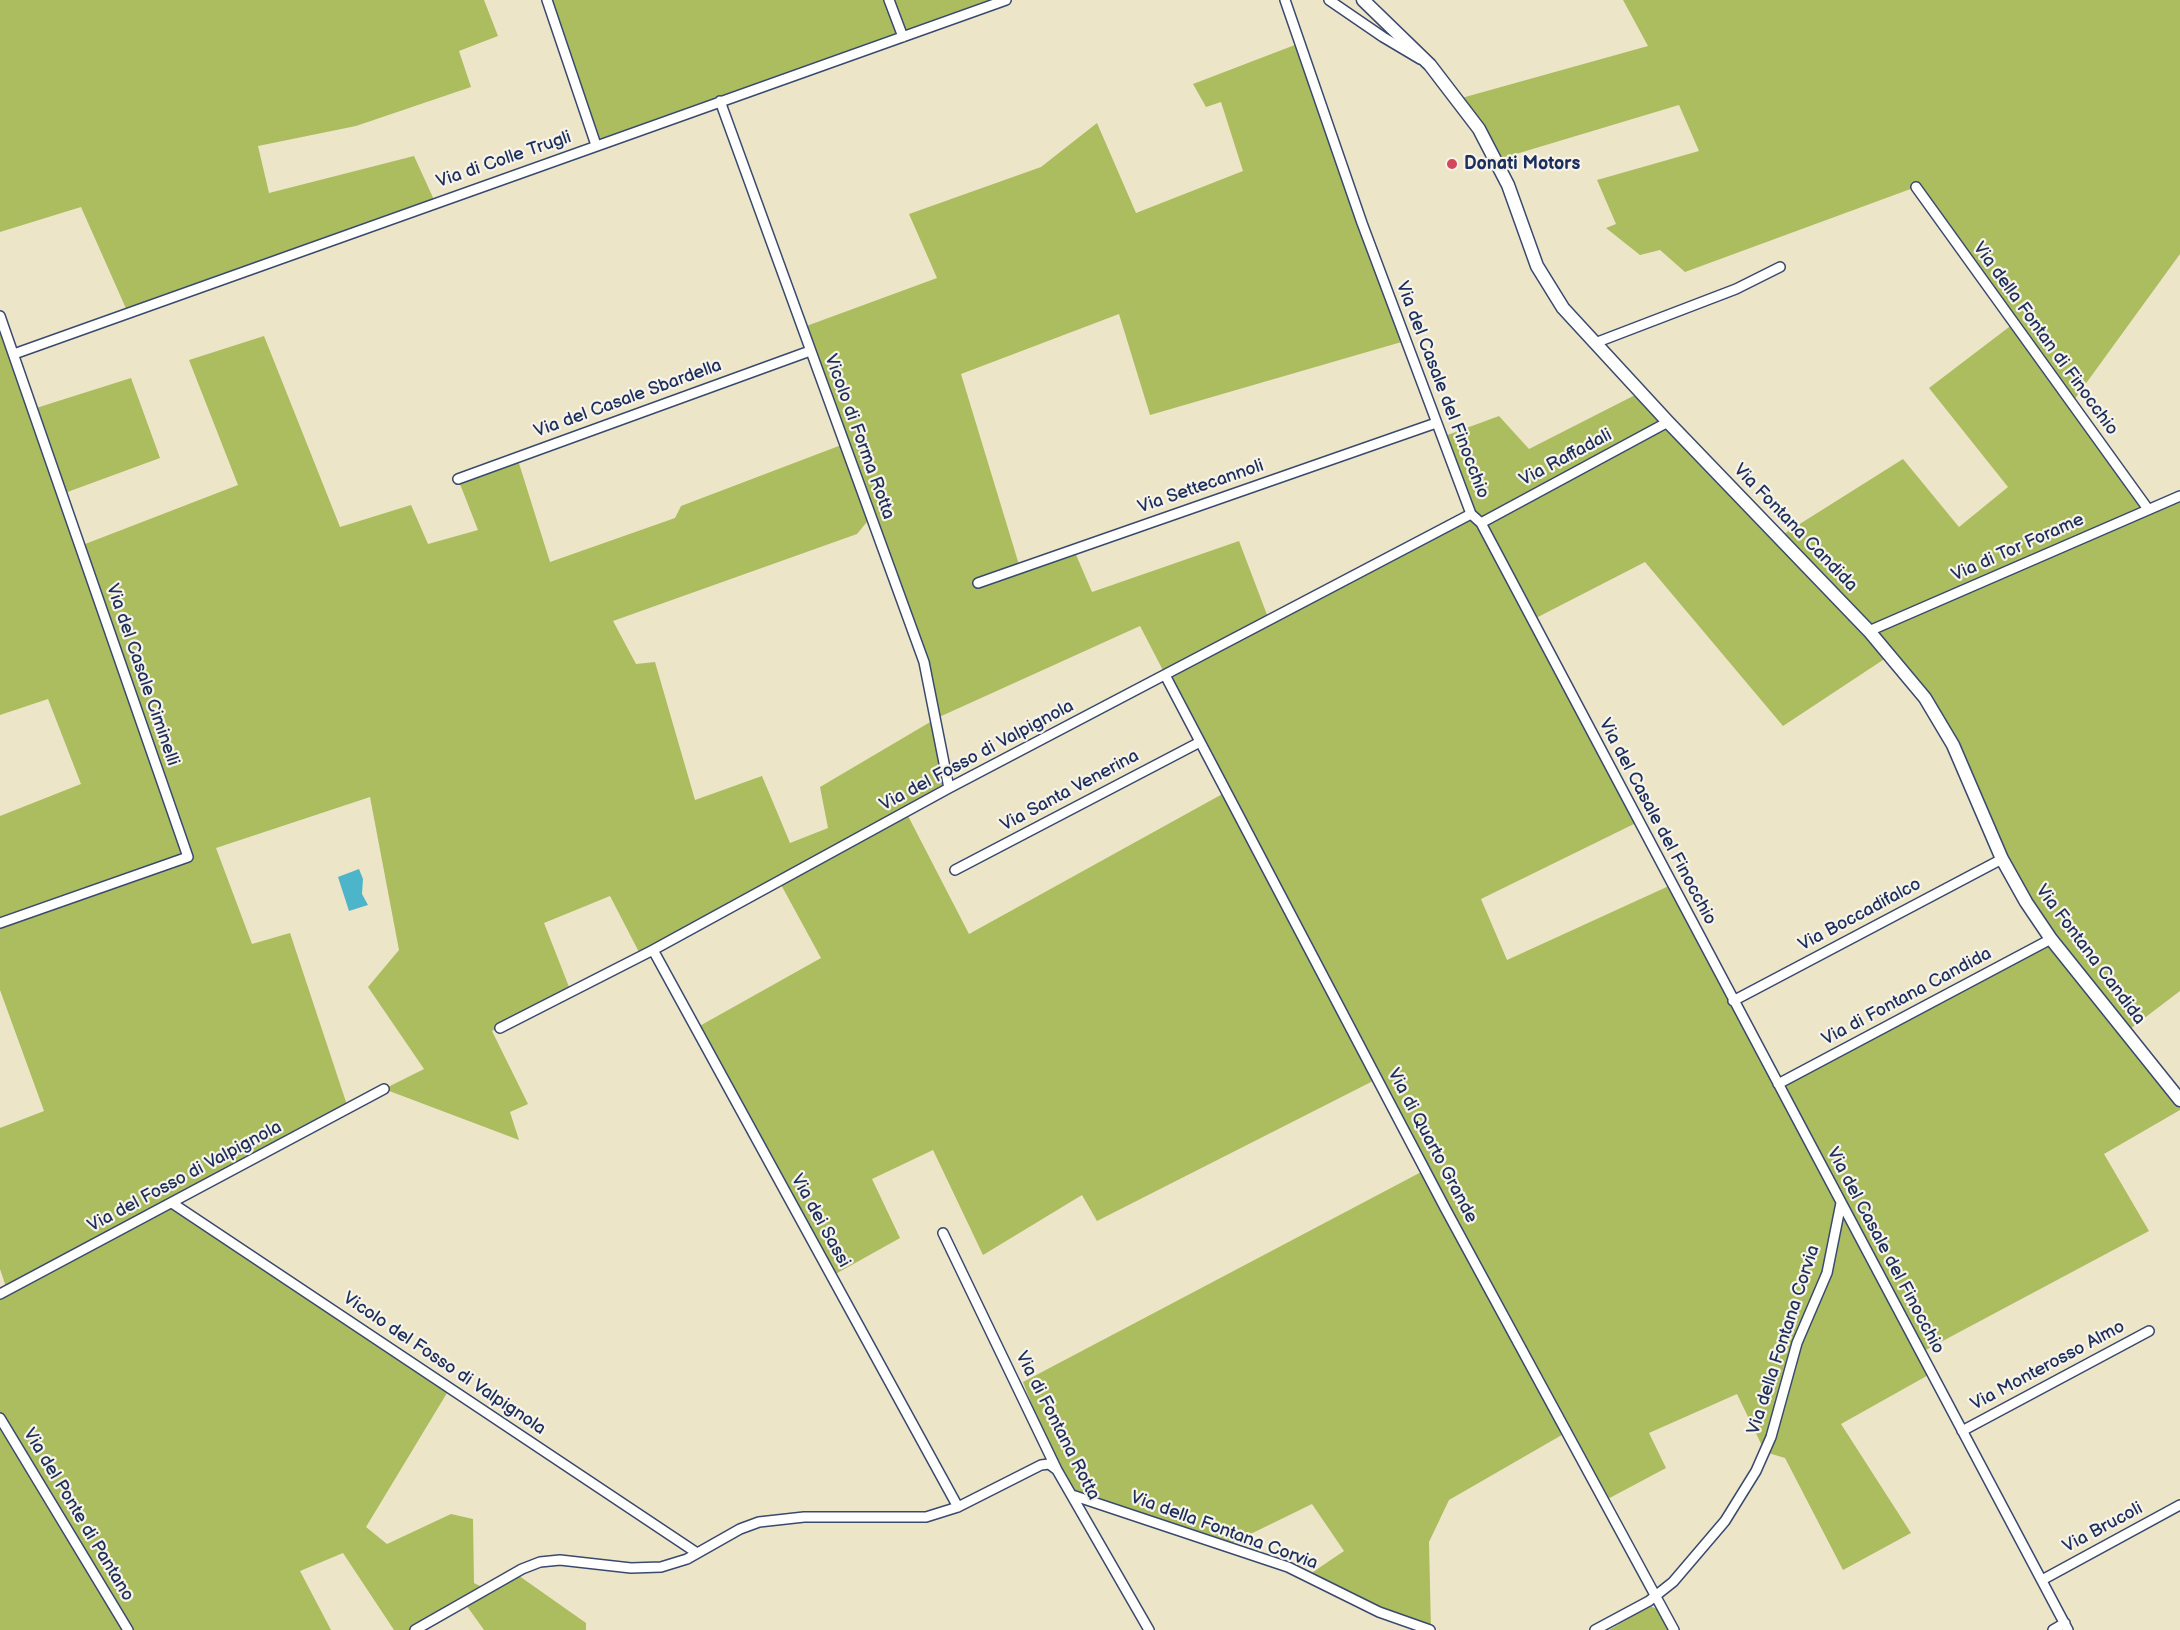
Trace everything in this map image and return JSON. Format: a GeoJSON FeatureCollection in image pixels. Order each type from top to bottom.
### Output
{"type":"FeatureCollection","features":[{"type":"Feature","properties":{"kind":"main road","name":"Via Fontana Candida"},"geometry":{"type":"LineString","coordinates":[[1363,0],[1430,64],[1488,142],[1510,192],[1530,249],[1550,290],[1568,314],[1668,422],[1869,631],[1922,694],[1941,723],[1961,762],[2002,859],[2052,939],[2180,1100]]}},
{"type":"Feature","properties":{"kind":"street"},"geometry":{"type":"LineString","coordinates":[[547,0],[596,146]]}},
{"type":"Feature","properties":{"kind":"street"},"geometry":{"type":"LineString","coordinates":[[889,0],[903,37]]}},
{"type":"Feature","properties":{"kind":"street","name":"Via di Colle Trugli"},"geometry":{"type":"LineString","coordinates":[[14,354],[1006,0]]}},
{"type":"Feature","properties":{"kind":"street","name":"Via del Casale del Finocchio"},"geometry":{"type":"LineString","coordinates":[[1285,0],[1362,224],[1471,513],[1481,523],[2066,1627]]}},
{"type":"Feature","properties":{"kind":"street"},"geometry":{"type":"LineString","coordinates":[[1329,0],[1388,41],[1430,64]]}},
{"type":"Feature","properties":{"kind":"street","name":"Vicolo di Forma Rotta"},"geometry":{"type":"LineString","coordinates":[[720,102],[924,662],[949,788]]}},
{"type":"Feature","properties":{"kind":"street","name":"Via della Fontan di Finocchio"},"geometry":{"type":"LineString","coordinates":[[1916,187],[2148,510]]}},
{"type":"Feature","properties":{"kind":"street"},"geometry":{"type":"LineString","coordinates":[[1595,343],[1730,292],[1780,267]]}},
{"type":"Feature","properties":{"kind":"street","name":"Via del Casale Ciminelli"},"geometry":{"type":"LineString","coordinates":[[0,316],[188,857],[0,923]]}},
{"type":"Feature","properties":{"kind":"street","name":"Via del Casale Sbardella"},"geometry":{"type":"LineString","coordinates":[[458,479],[810,351]]}},
{"type":"Feature","properties":{"kind":"street","name":"Via Raffadali"},"geometry":{"type":"LineString","coordinates":[[1481,523],[1668,422]]}},
{"type":"Feature","properties":{"kind":"street","name":"Via Settecannoli"},"geometry":{"type":"LineString","coordinates":[[978,583],[1436,423]]}},
{"type":"Feature","properties":{"kind":"street","name":"Via di Tor Forame"},"geometry":{"type":"LineString","coordinates":[[1869,631],[2180,496]]}},
{"type":"Feature","properties":{"kind":"street","name":"Via del Fosso di Valpignola"},"geometry":{"type":"LineString","coordinates":[[500,1028],[653,950],[949,788],[1471,513]]}},
{"type":"Feature","properties":{"kind":"street","name":"Via di Quarto Grande"},"geometry":{"type":"LineString","coordinates":[[1165,675],[1445,1208],[1674,1630]]}},
{"type":"Feature","properties":{"kind":"street","name":"Via Santa Venerina"},"geometry":{"type":"LineString","coordinates":[[956,870],[1200,742]]}},
{"type":"Feature","properties":{"kind":"street","name":"Via Boccadifalco"},"geometry":{"type":"LineString","coordinates":[[1733,1001],[2002,859]]}},
{"type":"Feature","properties":{"kind":"street","name":"Via di Fontana Candida"},"geometry":{"type":"LineString","coordinates":[[1778,1084],[2052,939]]}},
{"type":"Feature","properties":{"kind":"street","name":"Via dei Sassi"},"geometry":{"type":"LineString","coordinates":[[653,950],[958,1507]]}},
{"type":"Feature","properties":{"kind":"street","name":"Via del Fosso di Valpignola"},"geometry":{"type":"LineString","coordinates":[[0,1294],[384,1089]]}},
{"type":"Feature","properties":{"kind":"street","name":"Vicolo del Fosso di Valpignola"},"geometry":{"type":"LineString","coordinates":[[172,1203],[698,1553]]}},
{"type":"Feature","properties":{"kind":"street","name":"Via della Fontana Corvia"},"geometry":{"type":"LineString","coordinates":[[1595,1630],[1656,1597],[1678,1577],[1714,1534],[1760,1465],[1773,1432],[1796,1348],[1827,1273],[1841,1203]]}},
{"type":"Feature","properties":{"kind":"street","name":"Via di Fontana Rotta"},"geometry":{"type":"LineString","coordinates":[[943,1233],[1057,1470],[1149,1630]]}},
{"type":"Feature","properties":{"kind":"street","name":"Via Monterosso Almo"},"geometry":{"type":"LineString","coordinates":[[1962,1431],[2149,1330]]}},
{"type":"Feature","properties":{"kind":"street","name":"Via del Ponte di Pantano"},"geometry":{"type":"LineString","coordinates":[[0,1418],[128,1630]]}},
{"type":"Feature","properties":{"kind":"street"},"geometry":{"type":"LineString","coordinates":[[415,1630],[535,1563],[560,1560],[647,1568],[677,1563],[740,1529],[770,1520],[804,1517],[911,1518],[937,1514],[958,1507],[1041,1465],[1050,1464],[1057,1470]]}},
{"type":"Feature","properties":{"kind":"street","name":"Via della Fontana Corvia"},"geometry":{"type":"LineString","coordinates":[[1072,1495],[1283,1565],[1386,1615],[1430,1630]]}},
{"type":"Feature","properties":{"kind":"street","name":"Via Brucoli"},"geometry":{"type":"LineString","coordinates":[[2042,1580],[2180,1505]]}},
{"type":"Feature","properties":{"kind":"street"},"geometry":{"type":"LineString","coordinates":[[2053,1630],[2066,1627]]}},
{"type":"Feature","properties":{"kind":"green space"},"geometry":{"type":"Polygon","coordinates":[[[0,0],[484,0],[498,36],[459,51],[471,87],[356,126],[258,146],[269,193],[414,156],[435,202],[128,313],[81,207],[0,232],[0,0]]]}},
{"type":"Feature","properties":{"kind":"green space"},"geometry":{"type":"Polygon","coordinates":[[[547,0],[1006,0],[596,145],[547,0]]]}},
{"type":"Feature","properties":{"kind":"green space"},"geometry":{"type":"Polygon","coordinates":[[[1623,0],[2180,0],[2180,254],[2071,404],[2148,509],[2180,496],[2180,991],[2126,1032],[2180,1100],[2180,1110],[2104,1154],[2149,1231],[1922,1352],[1932,1373],[1841,1424],[1911,1533],[1843,1570],[1785,1458],[1765,1452],[1737,1394],[1649,1433],[1666,1468],[1604,1501],[1567,1432],[1449,1500],[1429,1542],[1431,1630],[1307,1576],[1344,1551],[1312,1504],[1224,1547],[1072,1495],[1057,1470],[1023,1382],[1425,1170],[1377,1079],[1097,1221],[1082,1195],[983,1255],[933,1150],[872,1179],[900,1238],[832,1276],[696,1028],[821,958],[779,881],[641,956],[610,896],[544,923],[571,992],[492,1031],[528,1104],[510,1112],[519,1140],[384,1089],[424,1069],[368,987],[399,950],[370,797],[216,848],[252,944],[290,933],[348,1108],[173,1203],[450,1388],[366,1527],[387,1544],[451,1514],[473,1519],[474,1583],[486,1589],[515,1573],[586,1623],[586,1630],[484,1630],[464,1602],[415,1630],[394,1630],[343,1553],[300,1571],[331,1630],[0,1630],[0,1294],[7,1290],[0,1269],[0,1128],[44,1111],[0,990],[0,816],[81,784],[48,699],[0,715],[0,316],[33,409],[131,378],[160,458],[62,494],[80,546],[238,485],[189,360],[264,336],[340,527],[411,505],[428,544],[478,530],[458,479],[517,457],[550,562],[675,518],[681,506],[844,444],[801,328],[937,278],[909,214],[1041,167],[1097,123],[1136,213],[1243,171],[1221,102],[1206,107],[1193,84],[1300,43],[1405,341],[1150,415],[1119,314],[961,374],[1020,568],[1074,550],[1092,592],[1239,541],[1269,620],[1470,514],[1442,437],[1499,416],[1529,449],[1641,392],[1779,537],[1903,459],[1959,527],[2008,487],[1929,388],[2013,324],[1916,187],[1685,272],[1660,250],[1640,255],[1606,228],[1616,224],[1597,180],[1699,151],[1679,105],[1496,160],[1458,99],[1648,46],[1623,0]],[[871,517],[857,534],[613,621],[636,664],[655,662],[695,800],[762,776],[790,843],[828,828],[820,787],[937,718],[871,517]],[[1645,562],[1536,618],[1638,822],[1481,899],[1507,960],[1671,885],[1778,1084],[2051,939],[2026,902],[1953,745],[1889,656],[1783,726],[1645,562]],[[1140,626],[937,718],[949,788],[906,812],[969,934],[1226,792],[1140,626]]]}},
{"type":"Feature","properties":{"kind":"green space"},"geometry":{"type":"Polygon","coordinates":[[[1650,1606],[1657,1609],[1668,1630],[1609,1630],[1650,1606]]]}},
{"type":"Feature","properties":{"kind":"water"},"geometry":{"type":"Polygon","coordinates":[[[359,869],[363,879],[362,894],[368,905],[349,911],[338,877],[359,869]]]}},
{"type":"Feature","properties":{"kind":"place","name":"Donati Motors"},"geometry":{"type":"Point","coordinates":[1452,164]}}]}
